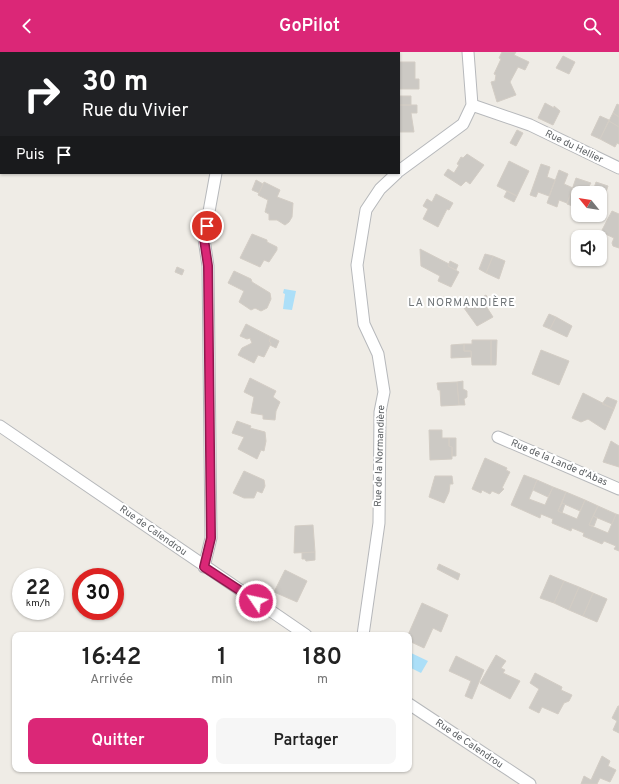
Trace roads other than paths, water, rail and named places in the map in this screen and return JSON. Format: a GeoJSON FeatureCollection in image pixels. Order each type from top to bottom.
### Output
{"type":"FeatureCollection","features":[{"type":"Feature","properties":{"kind":"street","name":"Rue de la Normandière"},"geometry":{"type":"LineString","coordinates":[[400,171],[463,124],[472,105],[468,52]]}},
{"type":"Feature","properties":{"kind":"street","name":"Rue du Hellier"},"geometry":{"type":"LineString","coordinates":[[472,105],[530,125],[619,168]]}},
{"type":"Feature","properties":{"kind":"street"},"geometry":{"type":"LineString","coordinates":[[204,567],[211,538],[208,273],[204,239],[216,174]]}},
{"type":"Feature","properties":{"kind":"street","name":"Rue de la Normandière"},"geometry":{"type":"LineString","coordinates":[[363,632],[379,523],[380,412],[384,392],[378,354],[364,324],[357,265],[366,210],[380,189],[396,174]]}},
{"type":"Feature","properties":{"kind":"street","name":"Rue de Calendrou"},"geometry":{"type":"LineString","coordinates":[[0,426],[204,567],[302,632]]}},
{"type":"Feature","properties":{"kind":"street","name":"Rue de la Lande d'Abas"},"geometry":{"type":"LineString","coordinates":[[498,437],[619,489]]}},
{"type":"Feature","properties":{"kind":"street","name":"Rue de Calendrou"},"geometry":{"type":"LineString","coordinates":[[412,706],[530,784]]}},
{"type":"Feature","properties":{"kind":"water"},"geometry":{"type":"Polygon","coordinates":[[[284,289],[296,291],[292,310],[283,309],[285,294],[283,293],[284,289]]]}},
{"type":"Feature","properties":{"kind":"water"},"geometry":{"type":"Polygon","coordinates":[[[412,653],[428,661],[421,673],[412,668],[412,653]]]}},
{"type":"Feature","properties":{"kind":"district","name":"LA NORMANDIÈRE"},"geometry":{"type":"Point","coordinates":[462,303]}}]}
